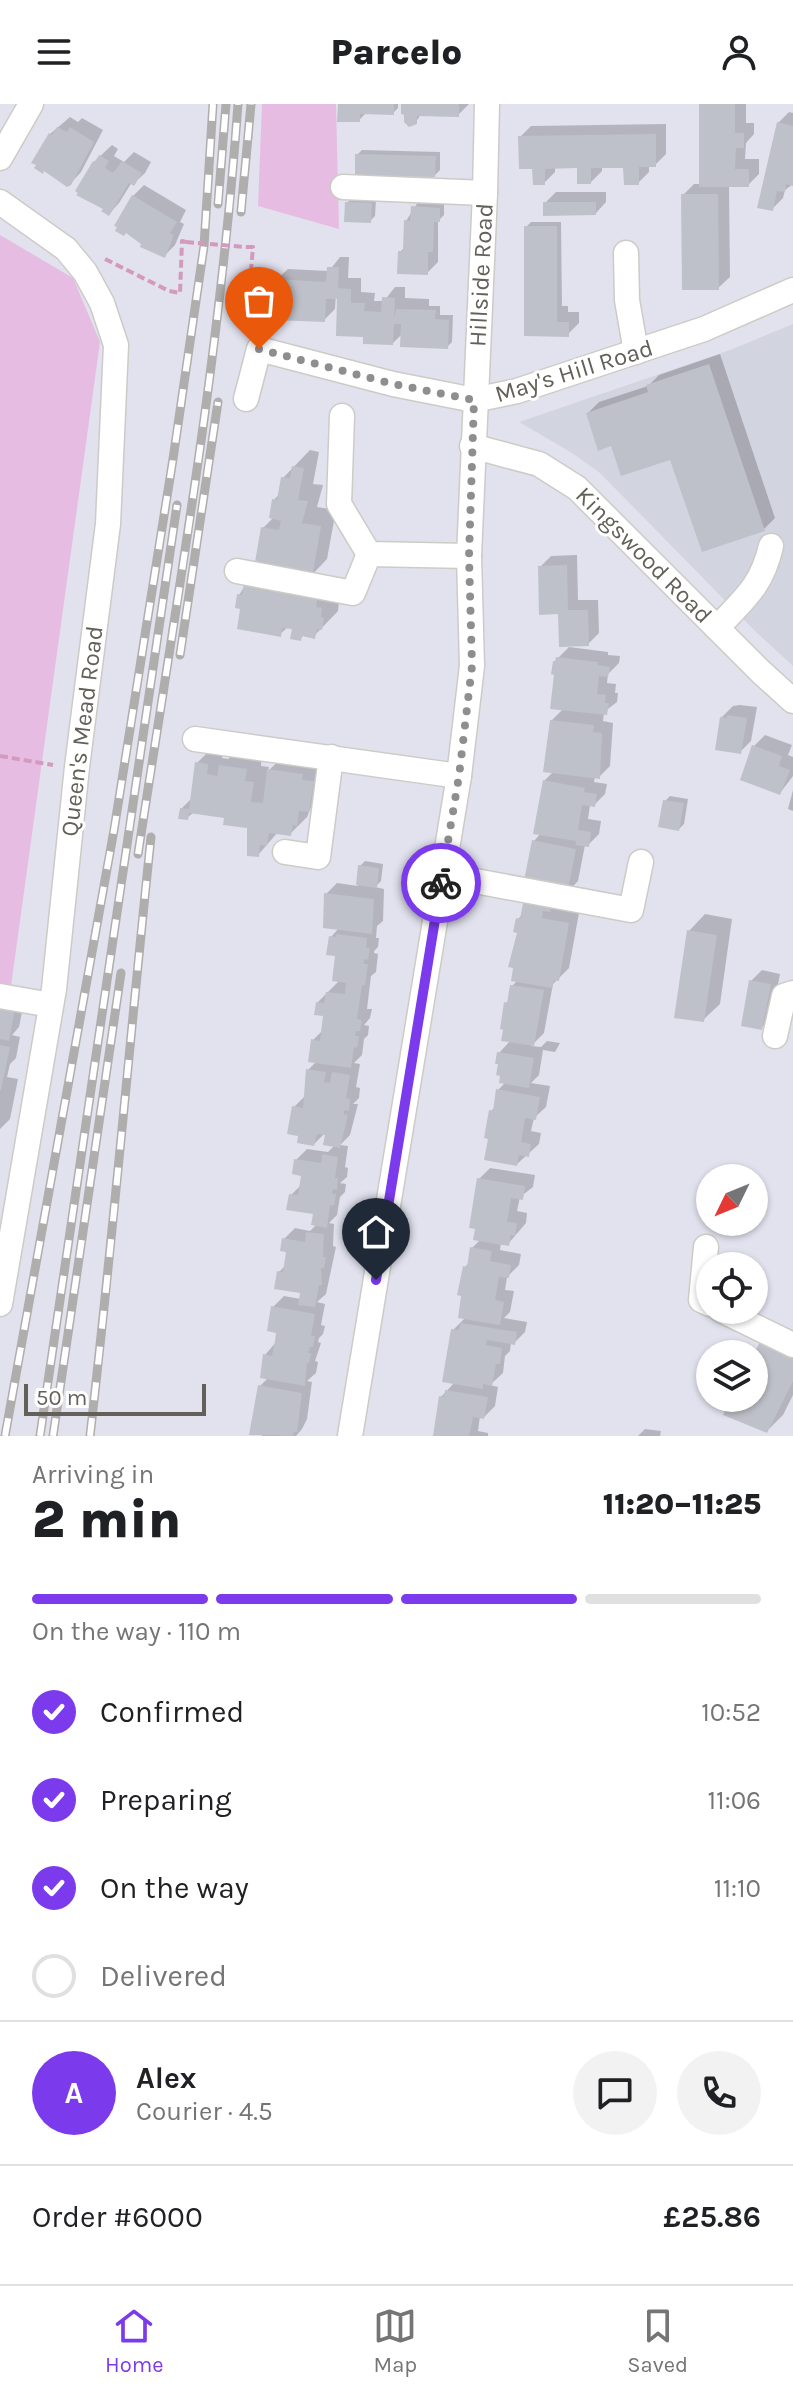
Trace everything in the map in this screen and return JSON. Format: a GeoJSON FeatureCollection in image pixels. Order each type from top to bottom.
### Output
{"type":"FeatureCollection","features":[{"type":"Feature","properties":{"kind":"street"},"geometry":{"type":"LineString","coordinates":[[0,158],[31,104]]}},
{"type":"Feature","properties":{"kind":"street","name":"Hillside Road"},"geometry":{"type":"LineString","coordinates":[[350,1436],[459,776],[472,666],[469,556],[487,104]]}},
{"type":"Feature","properties":{"kind":"street"},"geometry":{"type":"LineString","coordinates":[[343,187],[485,193]]}},
{"type":"Feature","properties":{"kind":"street","name":"Queen's Mead Road"},"geometry":{"type":"LineString","coordinates":[[0,202],[66,249],[85,272],[102,303],[116,345],[108,524],[51,1005],[0,1304]]}},
{"type":"Feature","properties":{"kind":"street"},"geometry":{"type":"LineString","coordinates":[[626,253],[627,300],[636,352]]}},
{"type":"Feature","properties":{"kind":"street","name":"May's Hill Road"},"geometry":{"type":"LineString","coordinates":[[246,399],[259,349],[393,384],[474,400],[517,391],[704,329],[793,290]]}},
{"type":"Feature","properties":{"kind":"street"},"geometry":{"type":"LineString","coordinates":[[342,416],[339,504],[369,554]]}},
{"type":"Feature","properties":{"kind":"street","name":"Kingswood Road"},"geometry":{"type":"LineString","coordinates":[[472,446],[509,454],[558,474],[601,511],[793,701]]}},
{"type":"Feature","properties":{"kind":"street"},"geometry":{"type":"LineString","coordinates":[[717,628],[752,590],[765,570],[771,546]]}},
{"type":"Feature","properties":{"kind":"street"},"geometry":{"type":"LineString","coordinates":[[369,554],[469,556]]}},
{"type":"Feature","properties":{"kind":"street"},"geometry":{"type":"LineString","coordinates":[[237,571],[353,593],[369,554]]}},
{"type":"Feature","properties":{"kind":"street"},"geometry":{"type":"LineString","coordinates":[[195,739],[459,776]]}},
{"type":"Feature","properties":{"kind":"street"},"geometry":{"type":"LineString","coordinates":[[285,852],[318,857],[331,757]]}},
{"type":"Feature","properties":{"kind":"street"},"geometry":{"type":"LineString","coordinates":[[443,875],[631,910],[641,862]]}},
{"type":"Feature","properties":{"kind":"street"},"geometry":{"type":"LineString","coordinates":[[775,1036],[784,996],[793,993]]}},
{"type":"Feature","properties":{"kind":"street"},"geometry":{"type":"LineString","coordinates":[[0,996],[51,1005]]}},
{"type":"Feature","properties":{"kind":"street"},"geometry":{"type":"LineString","coordinates":[[706,1247],[706,1252]]}},
{"type":"Feature","properties":{"kind":"street"},"geometry":{"type":"LineString","coordinates":[[750,1324],[793,1345]]}},
{"type":"Feature","properties":{"kind":"path"},"geometry":{"type":"LineString","coordinates":[[99,263],[106,258],[169,291],[180,293],[182,241],[253,247],[247,317],[255,321]]}},
{"type":"Feature","properties":{"kind":"path"},"geometry":{"type":"LineString","coordinates":[[0,756],[77,767]]}},
{"type":"Feature","properties":{"kind":"shaded area"},"geometry":{"type":"Polygon","coordinates":[[[262,104],[336,104],[339,229],[258,206],[262,104]]]}},
{"type":"Feature","properties":{"kind":"shaded area"},"geometry":{"type":"Polygon","coordinates":[[[0,235],[73,278],[100,342],[11,986],[0,984],[0,235]]]}},
{"type":"Feature","properties":{"kind":"shaded area"},"geometry":{"type":"Polygon","coordinates":[[[793,324],[793,666],[600,473],[519,422],[730,350],[793,324]]]}},
{"type":"Feature","properties":{"kind":"building"},"geometry":{"type":"Polygon","coordinates":[[[338,104],[394,104],[394,115],[360,114],[360,122],[337,122],[338,104]]]}},
{"type":"Feature","properties":{"kind":"building"},"geometry":{"type":"Polygon","coordinates":[[[401,104],[459,104],[459,117],[417,116],[417,124],[409,127],[401,114],[401,104]]]}},
{"type":"Feature","properties":{"kind":"building"},"geometry":{"type":"Polygon","coordinates":[[[699,104],[735,104],[735,133],[744,133],[744,148],[736,148],[735,169],[749,169],[749,187],[699,187],[699,104]]]}},
{"type":"Feature","properties":{"kind":"building"},"geometry":{"type":"Polygon","coordinates":[[[777,122],[793,126],[793,186],[786,184],[785,192],[777,191],[773,211],[757,208],[777,122]]]}},
{"type":"Feature","properties":{"kind":"building"},"geometry":{"type":"Polygon","coordinates":[[[57,127],[67,132],[70,127],[94,142],[71,185],[67,187],[34,168],[36,165],[31,163],[49,133],[52,135],[57,127]]]}},
{"type":"Feature","properties":{"kind":"building"},"geometry":{"type":"Polygon","coordinates":[[[656,134],[656,167],[639,167],[639,185],[624,185],[623,168],[591,168],[591,184],[577,184],[577,168],[545,169],[545,185],[533,185],[532,169],[519,169],[518,136],[656,134]]]}},
{"type":"Feature","properties":{"kind":"building"},"geometry":{"type":"Polygon","coordinates":[[[355,154],[436,156],[435,177],[355,176],[355,154]]]}},
{"type":"Feature","properties":{"kind":"building"},"geometry":{"type":"Polygon","coordinates":[[[99,155],[109,161],[105,168],[113,173],[122,161],[142,173],[134,186],[129,183],[109,216],[101,211],[103,209],[76,195],[78,193],[75,191],[99,155]]]}},
{"type":"Feature","properties":{"kind":"building"},"geometry":{"type":"Polygon","coordinates":[[[681,194],[718,194],[719,290],[682,290],[681,194]]]}},
{"type":"Feature","properties":{"kind":"building"},"geometry":{"type":"Polygon","coordinates":[[[132,195],[177,222],[170,233],[174,235],[165,258],[140,247],[141,244],[126,233],[124,236],[115,231],[117,227],[114,226],[132,195]]]}},
{"type":"Feature","properties":{"kind":"building"},"geometry":{"type":"Polygon","coordinates":[[[345,202],[372,203],[371,223],[344,222],[345,202]]]}},
{"type":"Feature","properties":{"kind":"building"},"geometry":{"type":"Polygon","coordinates":[[[543,202],[596,202],[596,215],[543,216],[543,202]]]}},
{"type":"Feature","properties":{"kind":"building"},"geometry":{"type":"Polygon","coordinates":[[[411,206],[440,208],[440,222],[434,222],[433,252],[428,252],[428,275],[397,274],[398,251],[403,251],[404,220],[410,221],[411,206]]]}},
{"type":"Feature","properties":{"kind":"building"},"geometry":{"type":"Polygon","coordinates":[[[524,226],[557,226],[557,322],[569,322],[569,337],[524,336],[524,226]]]}},
{"type":"Feature","properties":{"kind":"building"},"geometry":{"type":"Polygon","coordinates":[[[327,267],[339,267],[338,288],[351,289],[351,303],[365,303],[364,311],[381,312],[382,297],[395,298],[394,319],[396,309],[436,310],[435,319],[449,320],[448,349],[400,347],[401,324],[394,324],[393,345],[363,344],[363,337],[336,336],[337,299],[326,299],[325,322],[273,320],[275,279],[326,282],[327,267]]]}},
{"type":"Feature","properties":{"kind":"building"},"geometry":{"type":"Polygon","coordinates":[[[709,364],[765,531],[702,552],[670,460],[621,476],[611,446],[598,451],[586,413],[648,392],[646,385],[709,364]]]}},
{"type":"Feature","properties":{"kind":"building"},"geometry":{"type":"Polygon","coordinates":[[[292,466],[304,468],[298,500],[308,501],[302,523],[321,526],[312,578],[254,568],[261,527],[279,530],[281,521],[269,518],[272,499],[277,500],[281,477],[290,478],[292,466]]]}},
{"type":"Feature","properties":{"kind":"building"},"geometry":{"type":"Polygon","coordinates":[[[567,565],[568,610],[588,610],[589,646],[559,647],[558,614],[539,615],[538,566],[567,565]]]}},
{"type":"Feature","properties":{"kind":"building"},"geometry":{"type":"Polygon","coordinates":[[[245,577],[318,596],[316,607],[322,608],[321,617],[324,618],[322,630],[317,629],[315,639],[302,636],[301,641],[290,639],[292,629],[282,628],[281,637],[237,629],[240,609],[235,608],[237,594],[242,595],[245,577]]]}},
{"type":"Feature","properties":{"kind":"building"},"geometry":{"type":"Polygon","coordinates":[[[556,657],[598,662],[598,665],[610,667],[608,677],[599,676],[597,694],[606,695],[605,703],[609,703],[607,715],[550,709],[554,675],[551,674],[556,657]]]}},
{"type":"Feature","properties":{"kind":"building"},"geometry":{"type":"Polygon","coordinates":[[[727,715],[747,718],[741,754],[715,750],[720,717],[727,718],[727,715]]]}},
{"type":"Feature","properties":{"kind":"building"},"geometry":{"type":"Polygon","coordinates":[[[550,720],[594,725],[593,732],[602,733],[600,779],[543,772],[550,720]]]}},
{"type":"Feature","properties":{"kind":"building"},"geometry":{"type":"Polygon","coordinates":[[[752,745],[782,756],[779,766],[790,770],[780,795],[740,780],[752,745]]]}},
{"type":"Feature","properties":{"kind":"building"},"geometry":{"type":"Polygon","coordinates":[[[195,762],[208,764],[207,774],[217,776],[219,765],[247,769],[245,781],[254,782],[251,802],[263,803],[267,769],[303,774],[302,780],[314,781],[309,812],[299,811],[297,826],[293,825],[291,836],[269,833],[267,846],[260,845],[259,857],[247,856],[247,828],[223,825],[224,818],[189,813],[188,820],[178,819],[180,808],[189,809],[195,762]]]}},
{"type":"Feature","properties":{"kind":"building"},"geometry":{"type":"Polygon","coordinates":[[[543,780],[585,788],[584,792],[597,794],[595,807],[582,805],[578,830],[591,832],[589,847],[575,845],[576,841],[533,834],[543,780]]]}},
{"type":"Feature","properties":{"kind":"building"},"geometry":{"type":"Polygon","coordinates":[[[663,800],[684,803],[679,831],[658,827],[663,800]]]}},
{"type":"Feature","properties":{"kind":"building"},"geometry":{"type":"Polygon","coordinates":[[[532,840],[576,849],[567,894],[523,886],[532,840]]]}},
{"type":"Feature","properties":{"kind":"building"},"geometry":{"type":"Polygon","coordinates":[[[358,865],[379,868],[377,888],[356,885],[358,865]]]}},
{"type":"Feature","properties":{"kind":"building"},"geometry":{"type":"Polygon","coordinates":[[[324,893],[374,899],[372,934],[323,928],[324,893]]]}},
{"type":"Feature","properties":{"kind":"building"},"geometry":{"type":"Polygon","coordinates":[[[524,898],[552,903],[550,912],[543,911],[542,918],[569,923],[559,981],[554,980],[552,988],[511,981],[513,968],[508,967],[517,933],[513,932],[516,918],[520,919],[524,898]]]}},
{"type":"Feature","properties":{"kind":"building"},"geometry":{"type":"Polygon","coordinates":[[[687,930],[717,935],[704,1022],[674,1018],[687,930]]]}},
{"type":"Feature","properties":{"kind":"building"},"geometry":{"type":"Polygon","coordinates":[[[336,934],[367,938],[366,948],[370,948],[368,960],[364,959],[364,964],[368,964],[357,1019],[362,1020],[360,1031],[356,1031],[355,1036],[359,1036],[351,1068],[308,1062],[311,1039],[320,1041],[323,1016],[314,1015],[316,1002],[324,1003],[326,992],[345,994],[346,983],[332,981],[335,956],[326,955],[329,936],[336,937],[336,934]]]}},
{"type":"Feature","properties":{"kind":"building"},"geometry":{"type":"Polygon","coordinates":[[[749,980],[771,984],[762,1030],[741,1026],[749,980]]]}},
{"type":"Feature","properties":{"kind":"building"},"geometry":{"type":"Polygon","coordinates":[[[510,985],[544,990],[534,1046],[501,1041],[504,1002],[507,1003],[510,985]]]}},
{"type":"Feature","properties":{"kind":"building"},"geometry":{"type":"Polygon","coordinates":[[[0,1000],[16,1003],[9,1041],[0,1039],[0,1000]]]}},
{"type":"Feature","properties":{"kind":"building"},"geometry":{"type":"Polygon","coordinates":[[[0,1045],[10,1047],[1,1090],[0,1090],[0,1045]]]}},
{"type":"Feature","properties":{"kind":"building"},"geometry":{"type":"Polygon","coordinates":[[[497,1052],[534,1058],[529,1088],[499,1083],[500,1076],[496,1075],[498,1064],[495,1064],[497,1052]]]}},
{"type":"Feature","properties":{"kind":"building"},"geometry":{"type":"Polygon","coordinates":[[[306,1069],[326,1072],[324,1082],[330,1083],[332,1072],[350,1075],[346,1098],[350,1099],[349,1111],[344,1110],[344,1114],[348,1115],[340,1148],[323,1145],[325,1135],[317,1134],[314,1146],[297,1143],[298,1136],[287,1134],[292,1106],[303,1108],[306,1069]]]}},
{"type":"Feature","properties":{"kind":"building"},"geometry":{"type":"Polygon","coordinates":[[[496,1089],[540,1097],[536,1120],[525,1118],[521,1142],[531,1144],[529,1157],[519,1155],[517,1166],[484,1160],[488,1139],[484,1138],[496,1089]]]}},
{"type":"Feature","properties":{"kind":"building"},"geometry":{"type":"Polygon","coordinates":[[[322,1154],[338,1157],[337,1190],[333,1189],[332,1194],[336,1194],[334,1206],[330,1205],[327,1228],[311,1225],[313,1214],[286,1210],[289,1194],[298,1195],[301,1176],[292,1174],[294,1159],[321,1163],[322,1154]]]}},
{"type":"Feature","properties":{"kind":"building"},"geometry":{"type":"Polygon","coordinates":[[[477,1178],[525,1186],[523,1200],[511,1198],[507,1222],[517,1223],[509,1246],[473,1240],[475,1229],[469,1228],[477,1178]]]}},
{"type":"Feature","properties":{"kind":"building"},"geometry":{"type":"Polygon","coordinates":[[[306,1232],[324,1234],[323,1257],[326,1257],[324,1268],[321,1268],[322,1285],[319,1285],[315,1307],[298,1305],[300,1293],[274,1289],[277,1271],[283,1272],[286,1252],[280,1251],[282,1238],[305,1242],[306,1232]]]}},
{"type":"Feature","properties":{"kind":"building"},"geometry":{"type":"Polygon","coordinates":[[[470,1247],[492,1251],[490,1261],[511,1265],[509,1278],[499,1277],[495,1300],[504,1302],[500,1325],[458,1318],[461,1296],[457,1295],[470,1247]]]}},
{"type":"Feature","properties":{"kind":"building"},"geometry":{"type":"Polygon","coordinates":[[[271,1306],[315,1314],[311,1336],[315,1336],[308,1353],[311,1353],[305,1386],[260,1378],[263,1354],[272,1356],[275,1341],[276,1333],[267,1331],[271,1306]]]}},
{"type":"Feature","properties":{"kind":"building"},"geometry":{"type":"Polygon","coordinates":[[[461,1323],[517,1332],[515,1345],[487,1340],[486,1345],[502,1348],[492,1386],[483,1384],[483,1389],[442,1382],[451,1329],[459,1330],[461,1323]]]}},
{"type":"Feature","properties":{"kind":"building"},"geometry":{"type":"Polygon","coordinates":[[[768,1346],[793,1358],[793,1381],[767,1433],[723,1415],[724,1412],[768,1412],[768,1346]]]}},
{"type":"Feature","properties":{"kind":"building"},"geometry":{"type":"Polygon","coordinates":[[[258,1385],[302,1393],[297,1432],[293,1436],[249,1435],[258,1385]]]}},
{"type":"Feature","properties":{"kind":"building"},"geometry":{"type":"Polygon","coordinates":[[[445,1390],[488,1397],[484,1419],[473,1417],[469,1436],[433,1436],[439,1396],[444,1397],[445,1390]]]}},
{"type":"Feature","properties":{"kind":"railway"},"geometry":{"type":"LineString","coordinates":[[5,1436],[114,830],[173,459],[204,246],[213,104]]}},
{"type":"Feature","properties":{"kind":"railway"},"geometry":{"type":"LineString","coordinates":[[218,204],[226,104]]}},
{"type":"Feature","properties":{"kind":"railway"},"geometry":{"type":"LineString","coordinates":[[138,854],[208,386],[238,104]]}},
{"type":"Feature","properties":{"kind":"railway"},"geometry":{"type":"LineString","coordinates":[[241,212],[251,104]]}},
{"type":"Feature","properties":{"kind":"railway"},"geometry":{"type":"LineString","coordinates":[[180,655],[218,402]]}},
{"type":"Feature","properties":{"kind":"railway"},"geometry":{"type":"LineString","coordinates":[[40,1436],[177,505]]}},
{"type":"Feature","properties":{"kind":"railway"},"geometry":{"type":"LineString","coordinates":[[90,1436],[151,837]]}},
{"type":"Feature","properties":{"kind":"railway"},"geometry":{"type":"LineString","coordinates":[[53,1436],[121,973]]}},
{"type":"Feature","properties":{"kind":"way so far"},"geometry":{"type":"LineString","coordinates":[[259,349],[393,384],[474,400],[469,556],[472,666],[459,776],[441,883]]}},
{"type":"Feature","properties":{"kind":"route"},"geometry":{"type":"LineString","coordinates":[[376,1280],[441,883]]}}]}
